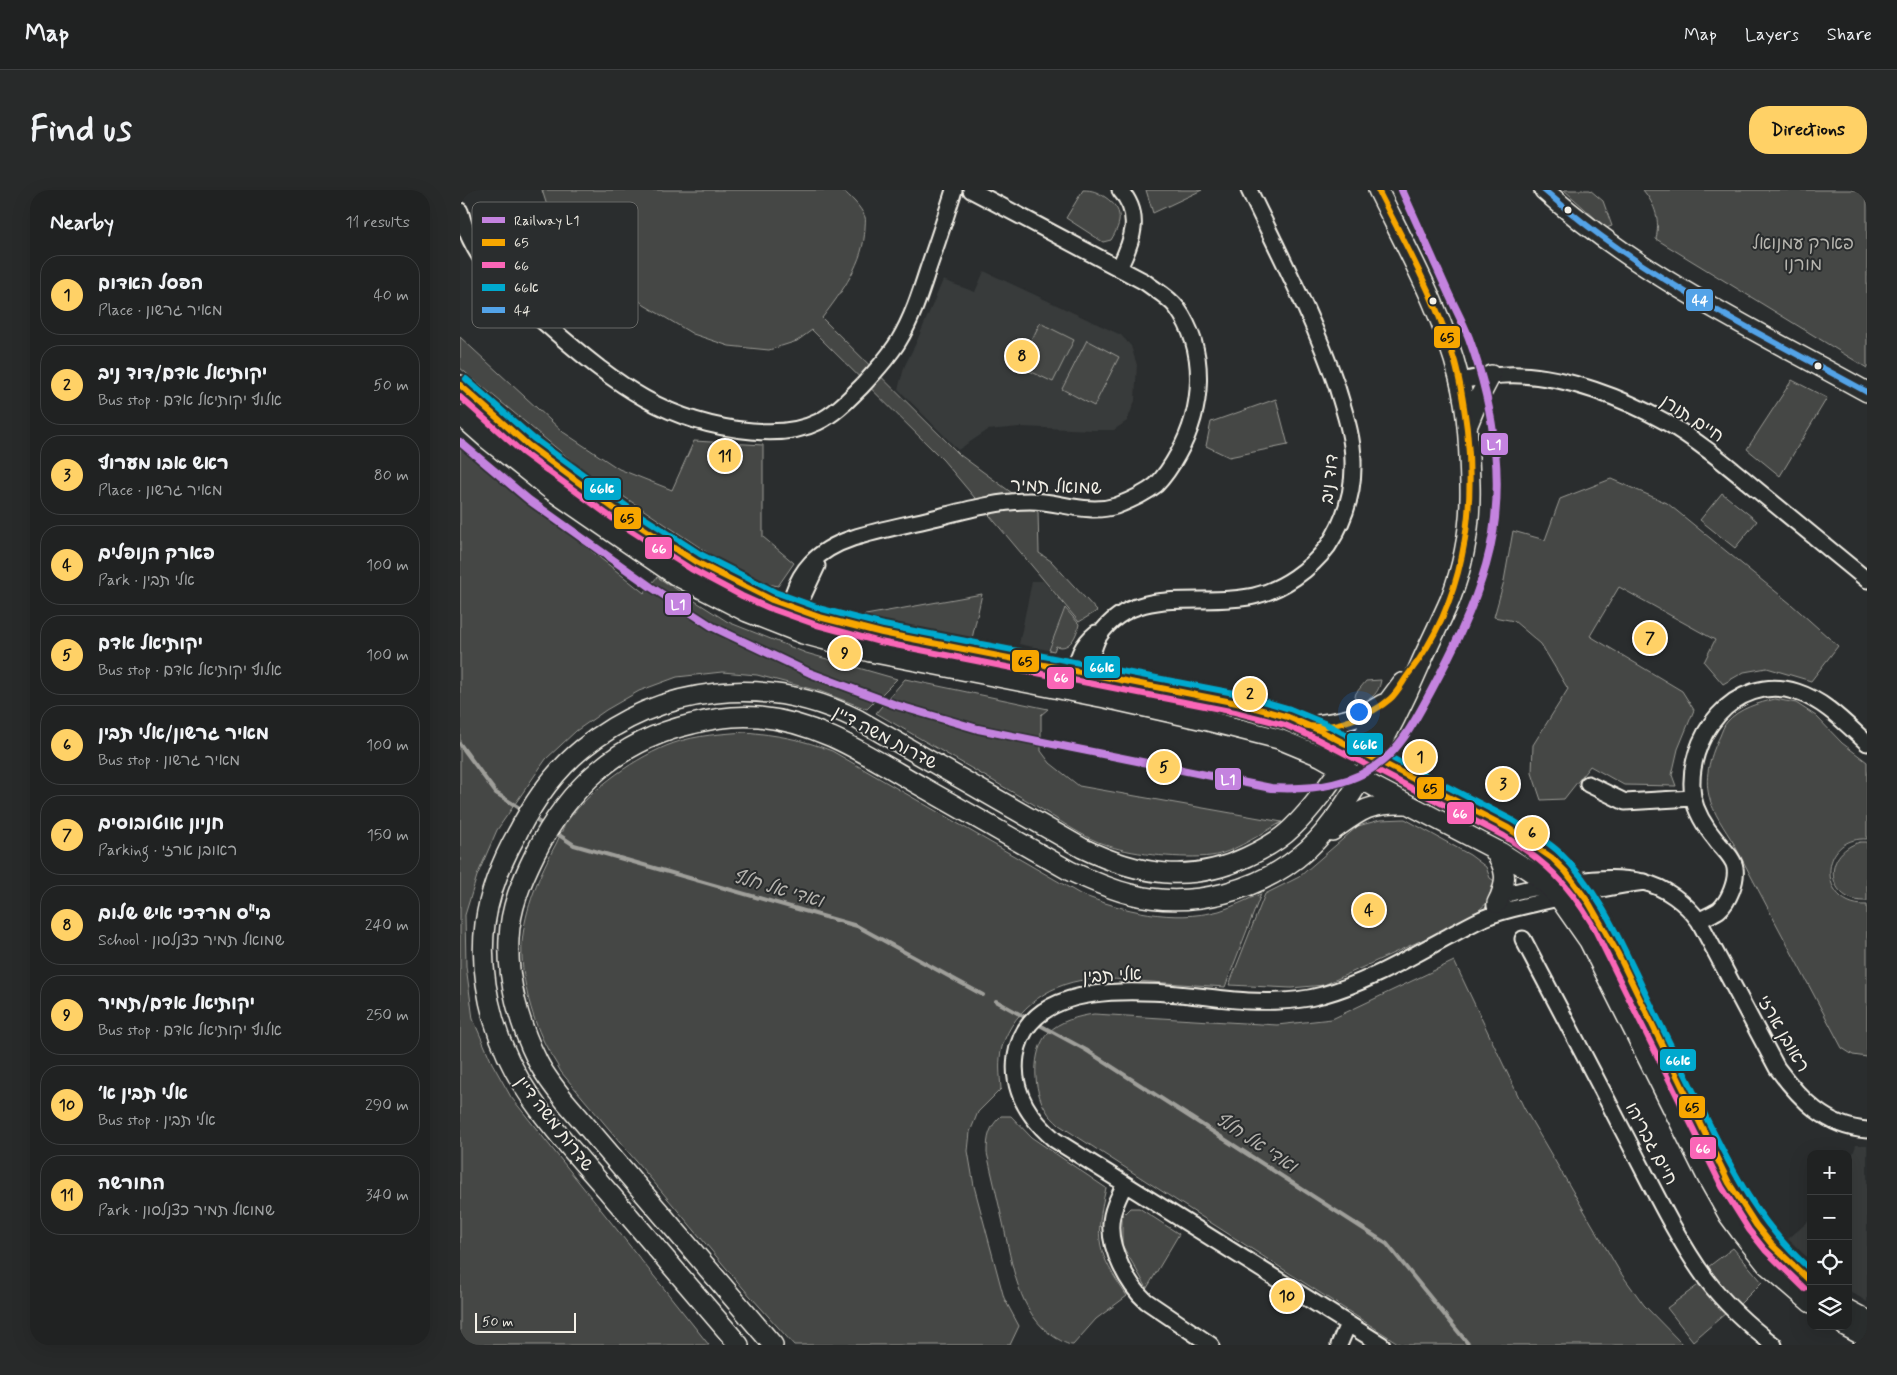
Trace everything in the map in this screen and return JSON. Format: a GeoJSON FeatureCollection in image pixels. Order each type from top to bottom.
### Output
{"type":"FeatureCollection","features":[{"type":"Feature","properties":{"kind":"street"},"geometry":{"type":"LineString","coordinates":[[551,328],[599,370],[621,385],[664,409],[716,426],[735,430],[770,432],[801,428],[819,422],[849,400],[888,356],[899,340],[916,304],[954,190]]}},
{"type":"Feature","properties":{"kind":"street","name":"שמואל תמיר"},"geometry":{"type":"LineString","coordinates":[[786,628],[793,608],[825,552],[853,538],[1010,502],[1045,501],[1098,510],[1116,506],[1156,485],[1172,464],[1189,433],[1195,413],[1199,367],[1195,346],[1187,325],[1176,307],[1165,296],[1144,282],[971,190]]}},
{"type":"Feature","properties":{"kind":"street"},"geometry":{"type":"LineString","coordinates":[[1119,268],[1130,246],[1134,216],[1132,206],[1120,190]]}},
{"type":"Feature","properties":{"kind":"street","name":"דוד ניב"},"geometry":{"type":"LineString","coordinates":[[1077,692],[1081,674],[1096,643],[1110,624],[1128,611],[1142,604],[1162,601],[1229,599],[1254,596],[1274,588],[1301,574],[1324,551],[1336,533],[1350,499],[1353,461],[1352,442],[1342,404],[1319,336],[1249,190]]}},
{"type":"Feature","properties":{"kind":"street","name":"שדרות משה דיין"},"geometry":{"type":"LineString","coordinates":[[1365,755],[1384,740],[1450,599],[1461,565],[1466,538],[1470,489],[1467,428],[1460,381],[1452,353],[1424,285],[1378,190]]}},
{"type":"Feature","properties":{"kind":"street"},"geometry":{"type":"LineString","coordinates":[[1544,190],[1603,239],[1663,279],[1867,392]]}},
{"type":"Feature","properties":{"kind":"street"},"geometry":{"type":"LineString","coordinates":[[460,211],[472,244]]}},
{"type":"Feature","properties":{"kind":"street"},"geometry":{"type":"LineString","coordinates":[[1467,428],[1478,400],[1491,375]]}},
{"type":"Feature","properties":{"kind":"street","name":"חיים תורן"},"geometry":{"type":"LineString","coordinates":[[1460,381],[1491,375],[1521,375],[1573,384],[1627,404],[1664,421],[1718,459],[1867,580]]}},
{"type":"Feature","properties":{"kind":"street"},"geometry":{"type":"LineString","coordinates":[[460,385],[501,423],[564,473],[686,557],[793,608],[874,632],[1238,704],[1288,718],[1309,726],[1522,836],[1552,858],[1577,887],[1620,959],[1732,1190],[1766,1240],[1789,1264],[1807,1279]]}},
{"type":"Feature","properties":{"kind":"street"},"geometry":{"type":"LineString","coordinates":[[460,414],[487,439],[551,490],[675,575],[740,608],[786,628],[870,652],[1077,692],[1260,733],[1308,750],[1492,848],[1532,873],[1554,892],[1576,920],[1593,948],[1707,1177],[1729,1216],[1767,1265],[1807,1300]]}},
{"type":"Feature","properties":{"kind":"street","name":"שדרות משה דיין"},"geometry":{"type":"LineString","coordinates":[[773,1345],[565,1101],[537,1061],[519,1014],[512,986],[509,941],[510,924],[516,899],[525,874],[552,822],[582,785],[615,757],[637,744],[669,730],[723,718],[757,717],[781,720],[829,734],[1092,882],[1131,895],[1173,900],[1200,898],[1245,886],[1280,870],[1307,850],[1328,828],[1362,780],[1365,755],[1390,700],[1428,647]]}},
{"type":"Feature","properties":{"kind":"street"},"geometry":{"type":"LineString","coordinates":[[1699,921],[1719,910],[1726,901],[1734,881],[1735,868],[1729,855],[1698,812],[1693,798],[1692,782],[1699,750],[1709,724],[1726,705],[1747,694],[1769,689],[1782,689],[1809,697],[1824,705],[1867,743]]}},
{"type":"Feature","properties":{"kind":"street","name":"שדרות משה דיין"},"geometry":{"type":"LineString","coordinates":[[739,1345],[544,1117],[514,1073],[494,1021],[487,991],[483,940],[484,919],[491,892],[501,864],[530,809],[546,787],[575,756],[600,735],[624,721],[671,702],[720,692],[759,691],[786,695],[839,710],[857,719],[1102,858],[1137,870],[1166,874],[1196,872],[1217,868],[1267,848],[1291,829],[1313,805],[1340,768]]}},
{"type":"Feature","properties":{"kind":"street"},"geometry":{"type":"LineString","coordinates":[[1309,726],[1354,719],[1390,700]]}},
{"type":"Feature","properties":{"kind":"street"},"geometry":{"type":"LineString","coordinates":[[1340,768],[1365,755]]}},
{"type":"Feature","properties":{"kind":"street"},"geometry":{"type":"LineString","coordinates":[[1313,805],[1362,780],[1391,769]]}},
{"type":"Feature","properties":{"kind":"street"},"geometry":{"type":"LineString","coordinates":[[1588,784],[1625,802],[1693,798]]}},
{"type":"Feature","properties":{"kind":"street"},"geometry":{"type":"LineString","coordinates":[[1307,850],[1362,810],[1378,804],[1408,804]]}},
{"type":"Feature","properties":{"kind":"street"},"geometry":{"type":"LineString","coordinates":[[1492,848],[1501,862],[1505,880],[1503,892],[1497,903]]}},
{"type":"Feature","properties":{"kind":"street","name":"ראובן ארזי"},"geometry":{"type":"LineString","coordinates":[[1554,892],[1577,887],[1644,882],[1671,894],[1694,914],[1699,921],[1777,1068],[1790,1086],[1815,1110],[1830,1120],[1852,1128],[1867,1130]]}},
{"type":"Feature","properties":{"kind":"street","name":"אלי תבין"},"geometry":{"type":"LineString","coordinates":[[1484,918],[1497,903],[1512,893],[1554,892]]}},
{"type":"Feature","properties":{"kind":"street","name":"אלי תבין"},"geometry":{"type":"LineString","coordinates":[[1382,1345],[1055,1140],[1024,1106],[1016,1077],[1017,1050],[1026,1030],[1041,1013],[1066,999],[1119,991],[1249,1001],[1278,1001],[1319,996],[1368,979],[1484,918],[1554,892]]}},
{"type":"Feature","properties":{"kind":"street","name":"חיים גבריהו"},"geometry":{"type":"LineString","coordinates":[[1523,939],[1646,1176],[1694,1260],[1707,1280],[1741,1318],[1774,1345]]}},
{"type":"Feature","properties":{"kind":"street"},"geometry":{"type":"LineString","coordinates":[[1124,1184],[1110,1224],[1116,1254],[1137,1293],[1211,1345]]}},
{"type":"Feature","properties":{"kind":"street"},"geometry":{"type":"LineString","coordinates":[[1852,1312],[1867,1320]]}},
{"type":"Feature","properties":{"kind":"street"},"geometry":{"type":"LineString","coordinates":[[1339,1345],[1348,1324]]}},
{"type":"Feature","properties":{"kind":"street"},"geometry":{"type":"LineString","coordinates":[[1852,1329],[1867,1338]]}},
{"type":"Feature","properties":{"kind":"shaded area"},"geometry":{"type":"Polygon","coordinates":[[[984,271],[1121,335],[1131,346],[1137,365],[1135,401],[1127,421],[1114,430],[1020,427],[988,430],[958,450],[898,389],[905,365],[943,280],[975,292],[984,271]]]}},
{"type":"Feature","properties":{"kind":"shaded area"},"geometry":{"type":"Polygon","coordinates":[[[1032,581],[1043,581],[1065,607],[1048,650],[1019,644],[1032,581]]]}},
{"type":"Feature","properties":{"kind":"shaded area"},"geometry":{"type":"Polygon","coordinates":[[[1856,1145],[1867,1145],[1867,1302],[1852,1293],[1852,1156],[1856,1145]]]}},
{"type":"Feature","properties":{"kind":"shaded area"},"geometry":{"type":"Polygon","coordinates":[[[1807,1222],[1807,1257],[1788,1239],[1807,1222]]]}},
{"type":"Feature","properties":{"kind":"green space"},"geometry":{"type":"Polygon","coordinates":[[[542,190],[842,190],[861,209],[865,217],[864,241],[851,276],[822,318],[960,455],[1038,512],[1039,553],[1051,561],[1097,611],[1079,622],[943,460],[812,330],[797,341],[769,350],[729,346],[693,334],[638,299],[638,202],[546,202],[542,190]]]}},
{"type":"Feature","properties":{"kind":"green space"},"geometry":{"type":"Polygon","coordinates":[[[1083,190],[1100,194],[1116,207],[1119,222],[1111,240],[1103,242],[1066,218],[1083,190]]]}},
{"type":"Feature","properties":{"kind":"green space"},"geometry":{"type":"Polygon","coordinates":[[[1146,190],[1202,190],[1153,213],[1146,190]]]}},
{"type":"Feature","properties":{"kind":"green space"},"geometry":{"type":"Polygon","coordinates":[[[1564,190],[1590,190],[1603,201],[1612,226],[1606,228],[1564,190]]]}},
{"type":"Feature","properties":{"kind":"green space","name":"פארק עמנואל מורנו"},"geometry":{"type":"Polygon","coordinates":[[[1643,190],[1867,190],[1867,368],[1656,239],[1656,213],[1643,190]]]}},
{"type":"Feature","properties":{"kind":"green space"},"geometry":{"type":"Polygon","coordinates":[[[1040,323],[1074,340],[1053,382],[1019,366],[1040,323]]]}},
{"type":"Feature","properties":{"kind":"green space"},"geometry":{"type":"Polygon","coordinates":[[[460,337],[563,432],[619,469],[672,490],[694,441],[763,445],[763,537],[794,563],[778,586],[755,581],[717,559],[578,466],[460,368],[460,337]]]}},
{"type":"Feature","properties":{"kind":"green space"},"geometry":{"type":"Polygon","coordinates":[[[1087,340],[1119,357],[1094,406],[1062,389],[1087,340]]]}},
{"type":"Feature","properties":{"kind":"green space"},"geometry":{"type":"Polygon","coordinates":[[[1792,380],[1827,398],[1780,476],[1747,449],[1792,380]]]}},
{"type":"Feature","properties":{"kind":"green space"},"geometry":{"type":"Polygon","coordinates":[[[1276,399],[1288,445],[1229,457],[1206,446],[1211,422],[1276,399]]]}},
{"type":"Feature","properties":{"kind":"green space"},"geometry":{"type":"Polygon","coordinates":[[[460,446],[644,593],[657,577],[728,622],[806,653],[897,679],[867,709],[819,691],[757,675],[722,672],[677,677],[639,691],[606,710],[576,731],[546,759],[497,830],[477,876],[465,915],[466,966],[473,1019],[492,1063],[511,1097],[709,1345],[460,1345],[460,446]]]}},
{"type":"Feature","properties":{"kind":"green space"},"geometry":{"type":"Polygon","coordinates":[[[1611,479],[1667,503],[1791,604],[1838,646],[1811,681],[1767,668],[1744,672],[1723,684],[1704,662],[1715,640],[1619,587],[1590,636],[1682,691],[1694,710],[1678,749],[1672,775],[1676,786],[1624,785],[1590,766],[1564,799],[1541,800],[1532,773],[1533,745],[1568,689],[1541,644],[1514,621],[1494,617],[1504,581],[1513,531],[1545,540],[1560,499],[1611,479]]]}},
{"type":"Feature","properties":{"kind":"green space"},"geometry":{"type":"Polygon","coordinates":[[[1722,493],[1757,521],[1735,548],[1700,520],[1722,493]]]}},
{"type":"Feature","properties":{"kind":"green space"},"geometry":{"type":"Polygon","coordinates":[[[982,594],[971,643],[849,618],[982,594]]]}},
{"type":"Feature","properties":{"kind":"green space"},"geometry":{"type":"Polygon","coordinates":[[[1065,608],[1079,624],[1077,633],[1069,644],[1061,647],[1056,646],[1054,651],[1049,650],[1065,608]]]}},
{"type":"Feature","properties":{"kind":"green space"},"geometry":{"type":"Polygon","coordinates":[[[905,679],[1048,709],[1041,715],[1041,751],[1050,763],[1079,786],[1282,822],[1238,847],[1211,856],[1160,856],[1120,849],[1099,842],[1079,833],[1033,804],[876,713],[905,679]]]}},
{"type":"Feature","properties":{"kind":"green space"},"geometry":{"type":"Polygon","coordinates":[[[1381,680],[1375,694],[1353,704],[1356,693],[1366,681],[1381,680]]]}},
{"type":"Feature","properties":{"kind":"green space"},"geometry":{"type":"Polygon","coordinates":[[[1775,699],[1796,703],[1816,716],[1842,743],[1867,762],[1867,839],[1851,841],[1839,848],[1832,859],[1830,872],[1832,884],[1839,895],[1851,903],[1867,905],[1867,1057],[1853,1055],[1842,1048],[1734,844],[1716,815],[1709,796],[1707,780],[1709,765],[1726,723],[1743,710],[1775,699]]]}},
{"type":"Feature","properties":{"kind":"green space"},"geometry":{"type":"Polygon","coordinates":[[[745,732],[789,738],[832,751],[1080,894],[1113,906],[1148,913],[1184,916],[1219,911],[1261,894],[1225,987],[1110,979],[1095,979],[1065,984],[1038,998],[1026,1008],[1008,1033],[1000,1058],[1001,1089],[978,1112],[970,1132],[968,1151],[974,1186],[1004,1298],[1019,1326],[1010,1345],[794,1345],[743,1288],[561,1072],[539,1032],[525,981],[522,943],[530,904],[544,868],[568,820],[589,796],[602,785],[645,756],[674,743],[691,738],[745,732]]]}},
{"type":"Feature","properties":{"kind":"green space"},"geometry":{"type":"Polygon","coordinates":[[[1405,819],[1470,855],[1486,867],[1490,878],[1497,883],[1492,886],[1488,902],[1470,918],[1324,985],[1291,988],[1229,985],[1265,894],[1299,877],[1358,826],[1380,820],[1405,819]]]}},
{"type":"Feature","properties":{"kind":"green space"},"geometry":{"type":"Polygon","coordinates":[[[1860,842],[1867,842],[1867,901],[1854,900],[1843,894],[1837,886],[1834,877],[1834,866],[1839,857],[1847,848],[1860,842]]]}},
{"type":"Feature","properties":{"kind":"green space"},"geometry":{"type":"Polygon","coordinates":[[[1454,961],[1524,1108],[1620,1272],[1644,1305],[1683,1345],[1401,1345],[1059,1125],[1047,1112],[1038,1092],[1036,1060],[1042,1041],[1048,1033],[1063,1022],[1094,1014],[1277,1025],[1332,1019],[1454,961]]]}},
{"type":"Feature","properties":{"kind":"green space"},"geometry":{"type":"Polygon","coordinates":[[[1001,1116],[1011,1116],[1031,1137],[1106,1188],[1100,1221],[1101,1245],[1109,1268],[1127,1296],[1096,1319],[1073,1345],[1056,1338],[1043,1328],[1033,1316],[1019,1287],[987,1153],[990,1133],[994,1124],[1001,1116]]]}},
{"type":"Feature","properties":{"kind":"green space"},"geometry":{"type":"Polygon","coordinates":[[[1130,1208],[1139,1208],[1179,1234],[1147,1288],[1122,1245],[1122,1216],[1130,1208]]]}},
{"type":"Feature","properties":{"kind":"green space"},"geometry":{"type":"Polygon","coordinates":[[[1733,1248],[1762,1282],[1740,1304],[1725,1291],[1708,1267],[1733,1248]]]}},
{"type":"Feature","properties":{"kind":"green space"},"geometry":{"type":"Polygon","coordinates":[[[1701,1283],[1726,1313],[1693,1341],[1667,1308],[1701,1283]]]}},
{"type":"Feature","properties":{"kind":"waterway","name":"ואדי אל חלף"},"geometry":{"type":"LineString","coordinates":[[460,744],[496,793],[521,809]]}},
{"type":"Feature","properties":{"kind":"waterway","name":"ואדי אל חלף"},"geometry":{"type":"LineString","coordinates":[[534,819],[542,824]]}},
{"type":"Feature","properties":{"kind":"waterway","name":"ואדי אל חלף"},"geometry":{"type":"LineString","coordinates":[[556,833],[574,845],[857,926],[983,995]]}},
{"type":"Feature","properties":{"kind":"waterway","name":"ואדי אל חלף"},"geometry":{"type":"LineString","coordinates":[[996,1001],[1030,1020]]}},
{"type":"Feature","properties":{"kind":"waterway","name":"ואדי אל חלף"},"geometry":{"type":"LineString","coordinates":[[1036,1023],[1086,1050],[1387,1244],[1469,1345]]}},
{"type":"Feature","properties":{"kind":"rail line","name":"L1"},"geometry":{"type":"LineString","coordinates":[[460,442],[529,500],[651,587],[713,627],[810,673],[896,705],[978,729],[1271,788],[1318,787],[1348,780],[1376,766],[1388,756],[1406,734],[1438,678],[1475,598],[1486,565],[1496,508],[1495,450],[1486,393],[1478,365],[1464,326],[1402,190]]}},
{"type":"Feature","properties":{"kind":"transit line","name":"65"},"geometry":{"type":"LineString","coordinates":[[1295,720],[1309,726],[1329,726],[1363,716],[1393,696],[1428,645],[1443,617],[1454,587],[1467,525],[1469,493],[1467,429],[1455,362],[1431,296],[1378,190]]}},
{"type":"Feature","properties":{"kind":"transit line","name":"44"},"geometry":{"type":"LineString","coordinates":[[1544,190],[1609,242],[1679,288],[1867,392]]}},
{"type":"Feature","properties":{"kind":"transit line","name":"66א"},"geometry":{"type":"LineString","coordinates":[[466,379],[533,438],[629,508],[700,554],[775,592],[822,609],[884,625],[1239,694],[1290,709],[1324,723],[1512,820],[1542,839],[1573,866],[1596,898],[1616,932],[1711,1128],[1747,1194],[1775,1233],[1807,1266]]}},
{"type":"Feature","properties":{"kind":"transit line","name":"65"},"geometry":{"type":"LineString","coordinates":[[460,385],[528,445],[624,516],[696,562],[772,600],[819,617],[882,633],[1237,703],[1288,717],[1321,731],[1508,828],[1552,858],[1566,872],[1589,903],[1618,954],[1729,1183],[1756,1225],[1772,1245],[1807,1278]]}},
{"type":"Feature","properties":{"kind":"transit line","name":"66"},"geometry":{"type":"LineString","coordinates":[[460,397],[522,452],[619,523],[691,569],[769,608],[817,625],[880,642],[1235,712],[1285,725],[1317,739],[1519,845],[1554,874],[1583,909],[1722,1187],[1749,1230],[1765,1250],[1805,1289]]}},
{"type":"Feature","properties":{"kind":"place","name":"בי\"ס מרדכי איש שלום"},"geometry":{"type":"Point","coordinates":[1022,356]}},
{"type":"Feature","properties":{"kind":"place","name":"החורשה"},"geometry":{"type":"Point","coordinates":[725,456]}},
{"type":"Feature","properties":{"kind":"place","name":"חניון אוטובוסים"},"geometry":{"type":"Point","coordinates":[1650,638]}},
{"type":"Feature","properties":{"kind":"place","name":"יקותיאל אדם/תמיר"},"geometry":{"type":"Point","coordinates":[845,653]}},
{"type":"Feature","properties":{"kind":"place","name":"יקותיאל אדם/דוד ניב"},"geometry":{"type":"Point","coordinates":[1250,694]}},
{"type":"Feature","properties":{"kind":"place","name":"הפסל האדום"},"geometry":{"type":"Point","coordinates":[1420,757]}},
{"type":"Feature","properties":{"kind":"place","name":"יקותיאל אדם"},"geometry":{"type":"Point","coordinates":[1164,767]}},
{"type":"Feature","properties":{"kind":"place","name":"ראש אבו מערוף"},"geometry":{"type":"Point","coordinates":[1503,784]}},
{"type":"Feature","properties":{"kind":"place","name":"מאיר גרשון/אלי תבין"},"geometry":{"type":"Point","coordinates":[1532,833]}},
{"type":"Feature","properties":{"kind":"place","name":"פארק הנופלים"},"geometry":{"type":"Point","coordinates":[1369,910]}},
{"type":"Feature","properties":{"kind":"place","name":"אלי תבין א׳"},"geometry":{"type":"Point","coordinates":[1287,1296]}}]}
